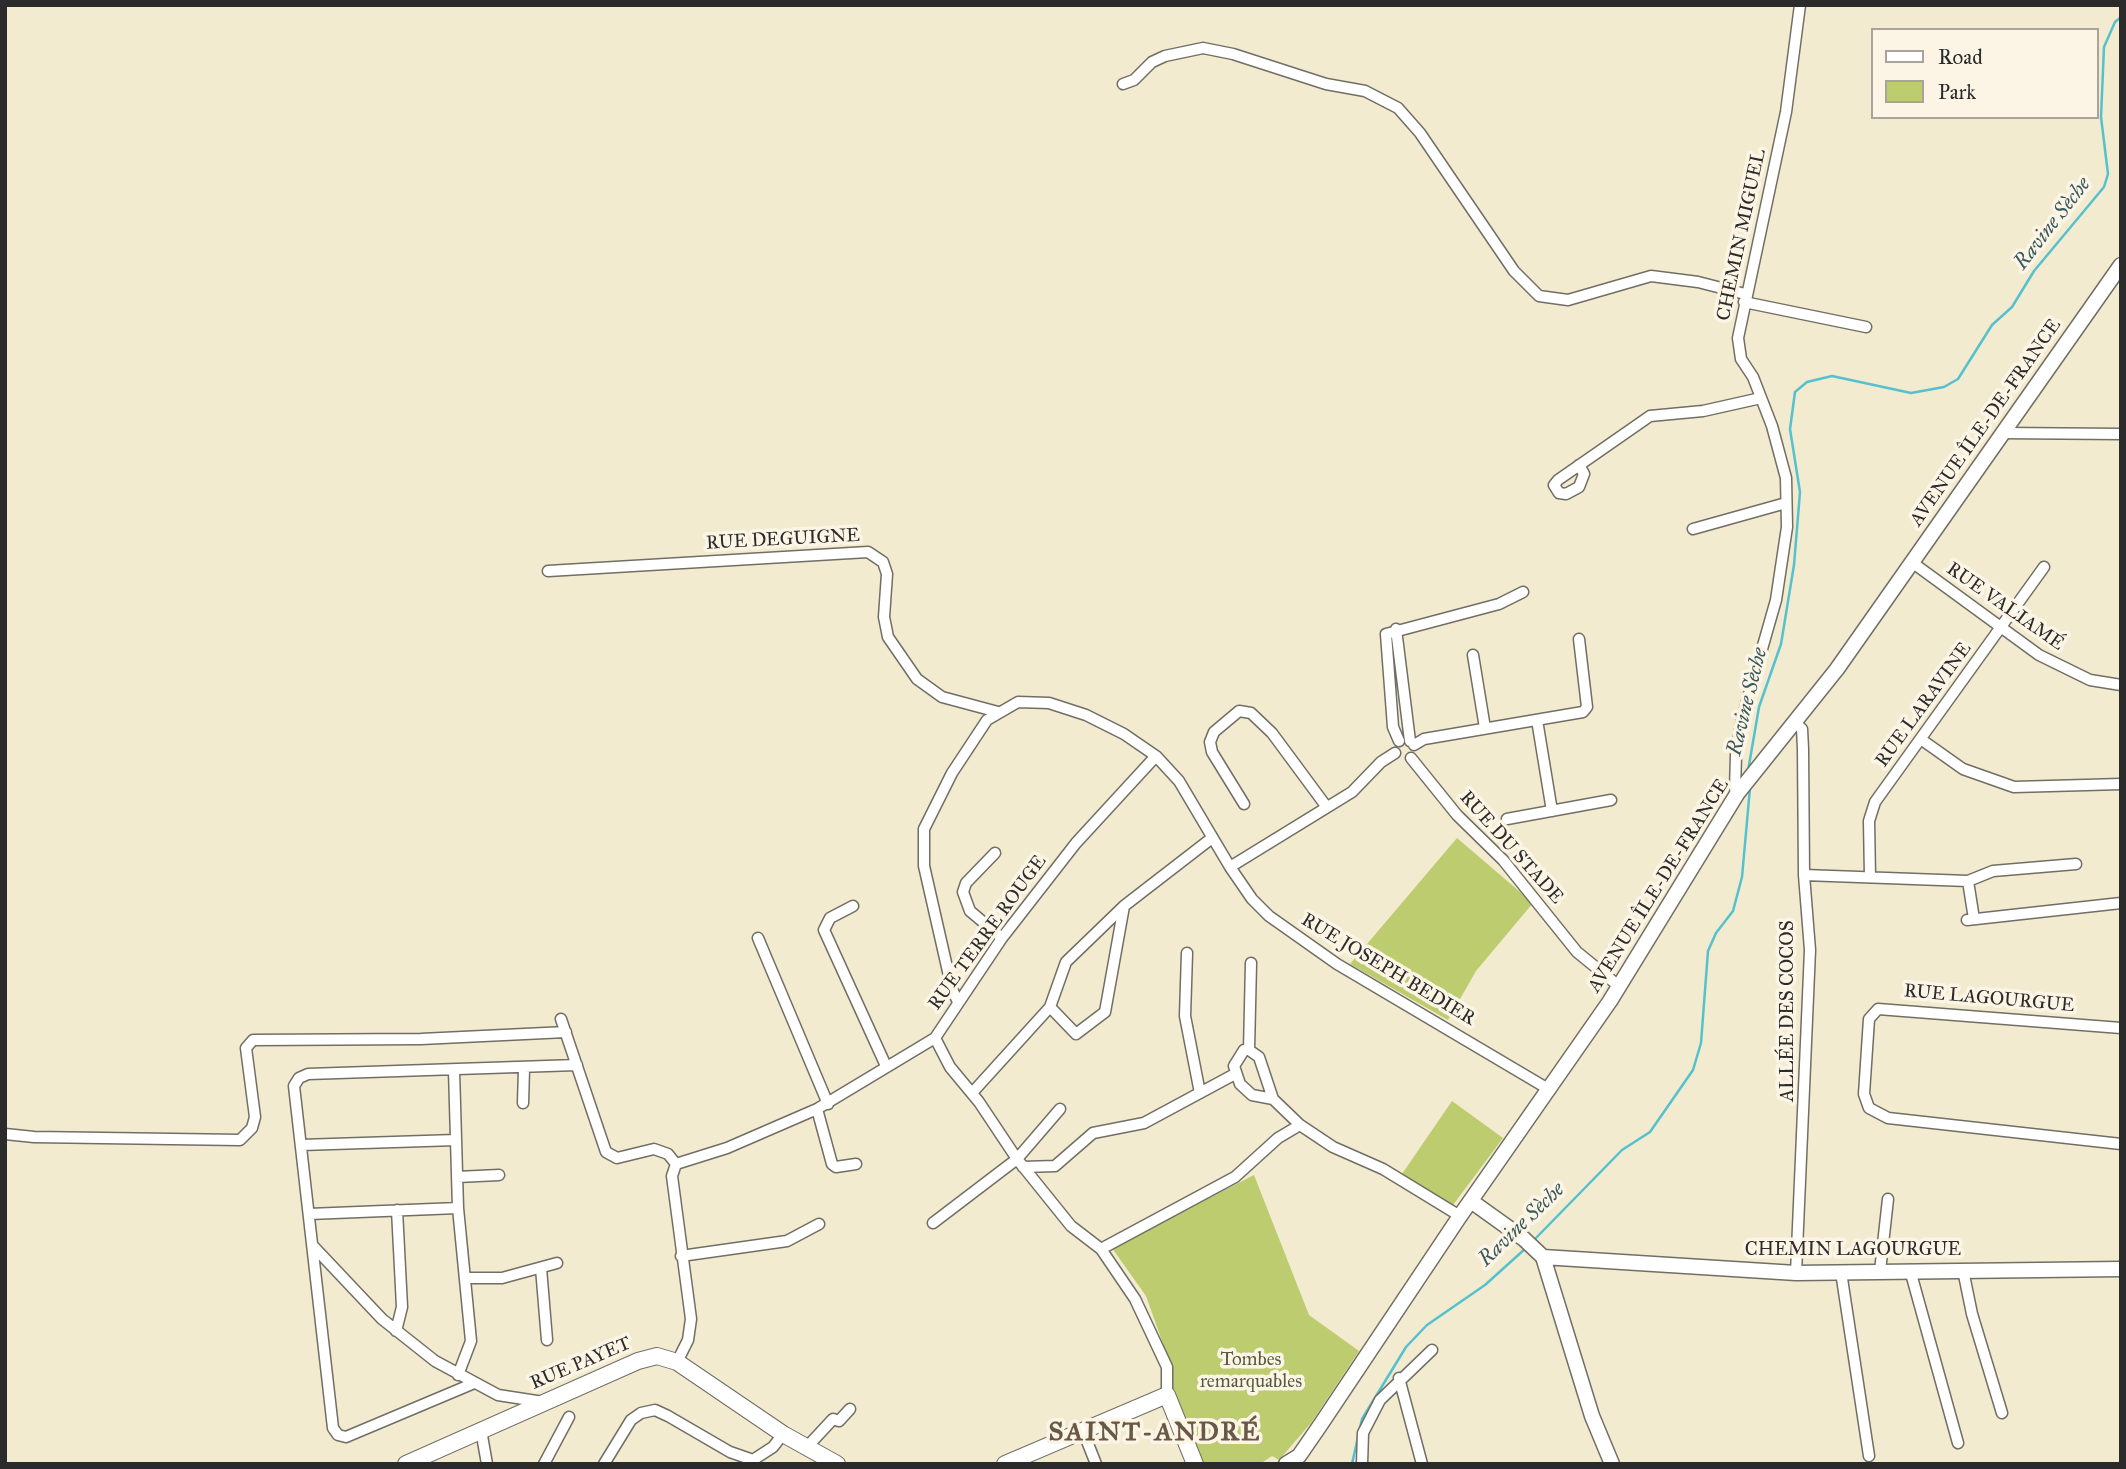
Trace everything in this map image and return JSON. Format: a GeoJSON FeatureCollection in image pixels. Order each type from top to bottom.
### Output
{"type":"FeatureCollection","features":[{"type":"Feature","properties":{"kind":"main road","name":"RUE PAYET"},"geometry":{"type":"LineString","coordinates":[[406,1464],[638,1361],[657,1356],[677,1362]]}},
{"type":"Feature","properties":{"kind":"main road"},"geometry":{"type":"LineString","coordinates":[[677,1362],[783,1434],[837,1464]]}},
{"type":"Feature","properties":{"kind":"main road"},"geometry":{"type":"LineString","coordinates":[[1004,1464],[1167,1395],[1195,1464]]}},
{"type":"Feature","properties":{"kind":"street","name":"CHEMIN MIGUEL"},"geometry":{"type":"LineString","coordinates":[[1741,789],[1735,789],[1736,755],[1742,719],[1776,600],[1787,527],[1786,478],[1761,398],[1737,347],[1744,298],[1761,237],[1786,112],[1800,5]]}},
{"type":"Feature","properties":{"kind":"street"},"geometry":{"type":"LineString","coordinates":[[1123,84],[1134,80],[1152,62],[1164,56],[1203,48],[1233,54],[1326,84],[1365,91],[1398,108],[1420,133],[1514,271],[1539,296],[1568,300],[1651,276],[1698,282],[1744,298],[1866,327]]}},
{"type":"Feature","properties":{"kind":"street","name":"AVENUE ÎLE-DE-FRANCE"},"geometry":{"type":"LineString","coordinates":[[1297,1461],[1460,1216],[1620,987],[1741,789],[1791,728],[1913,562],[2121,265]]}},
{"type":"Feature","properties":{"kind":"street"},"geometry":{"type":"LineString","coordinates":[[1579,465],[1650,416],[1703,411],[1761,398]]}},
{"type":"Feature","properties":{"kind":"street"},"geometry":{"type":"LineString","coordinates":[[2002,433],[2121,434]]}},
{"type":"Feature","properties":{"kind":"street"},"geometry":{"type":"LineString","coordinates":[[1693,529],[1786,503]]}},
{"type":"Feature","properties":{"kind":"street","name":"RUE DEGUIGNE"},"geometry":{"type":"LineString","coordinates":[[548,571],[868,552],[883,562],[887,574],[884,617],[888,637],[917,679],[942,696],[998,712]]}},
{"type":"Feature","properties":{"kind":"street","name":"RUE VALIAMÉ"},"geometry":{"type":"LineString","coordinates":[[1913,562],[2039,655],[2090,680],[2121,685]]}},
{"type":"Feature","properties":{"kind":"street","name":"RUE LARAVINE"},"geometry":{"type":"LineString","coordinates":[[1870,877],[1869,821],[1875,802],[2044,567]]}},
{"type":"Feature","properties":{"kind":"street"},"geometry":{"type":"LineString","coordinates":[[1395,753],[1402,759],[1411,758],[1396,629],[1499,604],[1523,592]]}},
{"type":"Feature","properties":{"kind":"street"},"geometry":{"type":"LineString","coordinates":[[1230,867],[1352,792],[1381,762],[1408,742],[1586,710],[1578,639]]}},
{"type":"Feature","properties":{"kind":"street"},"geometry":{"type":"LineString","coordinates":[[1474,655],[1485,728]]}},
{"type":"Feature","properties":{"kind":"street","name":"RUE JOSEPH BEDIER"},"geometry":{"type":"LineString","coordinates":[[998,712],[1018,702],[1049,703],[1086,715],[1125,734],[1156,756],[1178,781],[1230,867],[1269,916],[1337,964],[1550,1090]]}},
{"type":"Feature","properties":{"kind":"street"},"geometry":{"type":"LineString","coordinates":[[1244,804],[1212,752],[1210,742],[1214,732],[1238,711],[1251,713],[1267,727],[1326,806]]}},
{"type":"Feature","properties":{"kind":"street"},"geometry":{"type":"LineString","coordinates":[[958,1002],[952,989],[924,866],[924,829],[937,799],[972,739],[987,720],[998,712]]}},
{"type":"Feature","properties":{"kind":"street"},"geometry":{"type":"LineString","coordinates":[[1537,720],[1552,811]]}},
{"type":"Feature","properties":{"kind":"street","name":"ALLÉE DES COCOS"},"geometry":{"type":"LineString","coordinates":[[1791,728],[1802,729],[1804,875],[1810,950],[1796,1273]]}},
{"type":"Feature","properties":{"kind":"street"},"geometry":{"type":"LineString","coordinates":[[1922,740],[1963,769],[2014,787],[2121,784]]}},
{"type":"Feature","properties":{"kind":"street","name":"RUE TERRE ROUGE"},"geometry":{"type":"LineString","coordinates":[[676,1164],[727,1148],[822,1106],[935,1038],[1002,938],[1076,843],[1156,756]]}},
{"type":"Feature","properties":{"kind":"street","name":"RUE DU STADE"},"geometry":{"type":"LineString","coordinates":[[1411,758],[1457,815],[1511,870],[1577,951],[1620,987]]}},
{"type":"Feature","properties":{"kind":"street","name":"RUE DU STADE"},"geometry":{"type":"LineString","coordinates":[[1507,819],[1611,800]]}},
{"type":"Feature","properties":{"kind":"street"},"geometry":{"type":"LineString","coordinates":[[972,1093],[1049,1007],[1066,962],[1124,906],[1212,838]]}},
{"type":"Feature","properties":{"kind":"street"},"geometry":{"type":"LineString","coordinates":[[995,853],[966,883],[963,892],[970,911],[1002,938]]}},
{"type":"Feature","properties":{"kind":"street"},"geometry":{"type":"LineString","coordinates":[[1804,875],[1968,881],[1993,872],[2076,864]]}},
{"type":"Feature","properties":{"kind":"street"},"geometry":{"type":"LineString","coordinates":[[1968,881],[1971,919],[2121,903]]}},
{"type":"Feature","properties":{"kind":"street"},"geometry":{"type":"LineString","coordinates":[[853,906],[830,918],[824,930],[886,1066]]}},
{"type":"Feature","properties":{"kind":"street"},"geometry":{"type":"LineString","coordinates":[[1049,1007],[1076,1034],[1105,1012],[1124,906]]}},
{"type":"Feature","properties":{"kind":"street"},"geometry":{"type":"LineString","coordinates":[[758,938],[822,1106],[832,1164],[836,1167],[856,1164]]}},
{"type":"Feature","properties":{"kind":"street"},"geometry":{"type":"LineString","coordinates":[[1187,953],[1185,1016],[1200,1093]]}},
{"type":"Feature","properties":{"kind":"street"},"geometry":{"type":"LineString","coordinates":[[1249,1050],[1251,963]]}},
{"type":"Feature","properties":{"kind":"street","name":"RUE LAGOURGUE"},"geometry":{"type":"LineString","coordinates":[[2121,1028],[1878,1009],[1870,1018],[1864,1094],[1869,1108],[1888,1118],[2121,1144]]}},
{"type":"Feature","properties":{"kind":"street"},"geometry":{"type":"LineString","coordinates":[[561,1019],[606,1152],[617,1158],[654,1149],[668,1154],[676,1164],[672,1176],[690,1331],[677,1362]]}},
{"type":"Feature","properties":{"kind":"street"},"geometry":{"type":"LineString","coordinates":[[5,1134],[34,1137],[240,1140],[252,1128],[255,1117],[246,1048],[253,1040],[421,1039],[566,1032]]}},
{"type":"Feature","properties":{"kind":"street"},"geometry":{"type":"LineString","coordinates":[[935,1038],[950,1067],[972,1093],[1020,1163],[1071,1226],[1101,1249],[1135,1299],[1167,1367],[1167,1395]]}},
{"type":"Feature","properties":{"kind":"street"},"geometry":{"type":"LineString","coordinates":[[1249,1050],[1238,1055],[1235,1074],[1240,1084],[1252,1096],[1273,1099]]}},
{"type":"Feature","properties":{"kind":"street"},"geometry":{"type":"LineString","coordinates":[[1249,1050],[1259,1057],[1273,1099],[1300,1125],[1333,1147],[1384,1169],[1460,1216]]}},
{"type":"Feature","properties":{"kind":"street"},"geometry":{"type":"LineString","coordinates":[[472,1384],[346,1437],[338,1435],[332,1428],[295,1086],[299,1078],[308,1074],[524,1069],[577,1065]]}},
{"type":"Feature","properties":{"kind":"street"},"geometry":{"type":"LineString","coordinates":[[523,1102],[524,1069]]}},
{"type":"Feature","properties":{"kind":"street"},"geometry":{"type":"LineString","coordinates":[[454,1070],[458,1208],[471,1341],[458,1375]]}},
{"type":"Feature","properties":{"kind":"street"},"geometry":{"type":"LineString","coordinates":[[1020,1163],[1055,1166],[1093,1133],[1144,1123],[1235,1074]]}},
{"type":"Feature","properties":{"kind":"street"},"geometry":{"type":"LineString","coordinates":[[933,1223],[1020,1163],[1060,1109]]}},
{"type":"Feature","properties":{"kind":"street"},"geometry":{"type":"LineString","coordinates":[[1101,1249],[1235,1177],[1278,1138],[1300,1125]]}},
{"type":"Feature","properties":{"kind":"street"},"geometry":{"type":"LineString","coordinates":[[301,1144],[456,1140]]}},
{"type":"Feature","properties":{"kind":"street"},"geometry":{"type":"LineString","coordinates":[[457,1177],[499,1175]]}},
{"type":"Feature","properties":{"kind":"street"},"geometry":{"type":"LineString","coordinates":[[1881,1271],[1888,1199]]}},
{"type":"Feature","properties":{"kind":"street"},"geometry":{"type":"LineString","coordinates":[[1471,1201],[1540,1253],[1592,1416],[1612,1464]]}},
{"type":"Feature","properties":{"kind":"street"},"geometry":{"type":"LineString","coordinates":[[309,1213],[458,1208]]}},
{"type":"Feature","properties":{"kind":"street"},"geometry":{"type":"LineString","coordinates":[[396,1331],[401,1307],[397,1210]]}},
{"type":"Feature","properties":{"kind":"street"},"geometry":{"type":"LineString","coordinates":[[681,1255],[787,1241],[819,1224]]}},
{"type":"Feature","properties":{"kind":"street"},"geometry":{"type":"LineString","coordinates":[[314,1247],[396,1331],[458,1375],[498,1395],[544,1402]]}},
{"type":"Feature","properties":{"kind":"street","name":"CHEMIN LAGOURGUE"},"geometry":{"type":"LineString","coordinates":[[1540,1253],[1796,1273],[2121,1269]]}},
{"type":"Feature","properties":{"kind":"street"},"geometry":{"type":"LineString","coordinates":[[465,1278],[502,1278],[557,1263]]}},
{"type":"Feature","properties":{"kind":"street"},"geometry":{"type":"LineString","coordinates":[[541,1268],[547,1340]]}},
{"type":"Feature","properties":{"kind":"street"},"geometry":{"type":"LineString","coordinates":[[1910,1270],[1958,1443]]}},
{"type":"Feature","properties":{"kind":"street"},"geometry":{"type":"LineString","coordinates":[[1963,1270],[1972,1314],[2001,1413]]}},
{"type":"Feature","properties":{"kind":"street"},"geometry":{"type":"LineString","coordinates":[[1841,1272],[1869,1456]]}},
{"type":"Feature","properties":{"kind":"street"},"geometry":{"type":"LineString","coordinates":[[1362,1464],[1363,1433],[1380,1400],[1399,1378],[1432,1350]]}},
{"type":"Feature","properties":{"kind":"street"},"geometry":{"type":"LineString","coordinates":[[1399,1378],[1422,1464]]}},
{"type":"Feature","properties":{"kind":"street"},"geometry":{"type":"LineString","coordinates":[[807,1447],[833,1419],[839,1421],[850,1409]]}},
{"type":"Feature","properties":{"kind":"street"},"geometry":{"type":"LineString","coordinates":[[604,1464],[631,1420],[641,1413],[656,1410],[751,1462],[773,1447],[783,1434]]}},
{"type":"Feature","properties":{"kind":"street"},"geometry":{"type":"LineString","coordinates":[[544,1464],[569,1417]]}},
{"type":"Feature","properties":{"kind":"street"},"geometry":{"type":"LineString","coordinates":[[481,1430],[487,1464]]}},
{"type":"Feature","properties":{"kind":"street"},"geometry":{"type":"LineString","coordinates":[[1083,1430],[1096,1464]]}},
{"type":"Feature","properties":{"kind":"green space"},"geometry":{"type":"Polygon","coordinates":[[[1457,838],[1533,903],[1476,971],[1448,1020],[1350,964],[1457,838]]]}},
{"type":"Feature","properties":{"kind":"green space"},"geometry":{"type":"Polygon","coordinates":[[[1452,1101],[1503,1138],[1453,1205],[1402,1174],[1452,1101]]]}},
{"type":"Feature","properties":{"kind":"green space","name":"Tombes remarquables"},"geometry":{"type":"Polygon","coordinates":[[[1254,1175],[1309,1315],[1359,1351],[1311,1423],[1279,1460],[1272,1456],[1260,1464],[1203,1464],[1173,1391],[1172,1369],[1146,1296],[1112,1248],[1254,1175]]]}},
{"type":"Feature","properties":{"kind":"waterway","name":"Ravine Sèche"},"geometry":{"type":"LineString","coordinates":[[1748,771],[1759,707],[1781,644],[1794,565],[1800,492],[1790,429],[1795,392],[1807,382],[1832,376],[1911,393],[1944,387],[1958,379],[1992,325],[2012,307],[2034,271],[2104,187],[2108,174],[2101,117],[2104,47],[2115,22],[2121,17]]}},
{"type":"Feature","properties":{"kind":"waterway","name":"Ravine Sèche"},"geometry":{"type":"LineString","coordinates":[[1533,1241],[1622,1150],[1650,1132],[1693,1070],[1701,1043],[1708,951],[1716,933],[1733,911],[1742,877],[1750,788]]}},
{"type":"Feature","properties":{"kind":"waterway","name":"Ravine Sèche"},"geometry":{"type":"LineString","coordinates":[[1352,1464],[1362,1419],[1406,1347],[1427,1325],[1485,1285],[1526,1248]]}},
{"type":"Feature","properties":{"kind":"district","name":"SAINT-ANDRÉ"},"geometry":{"type":"Point","coordinates":[1155,1434]}}]}
